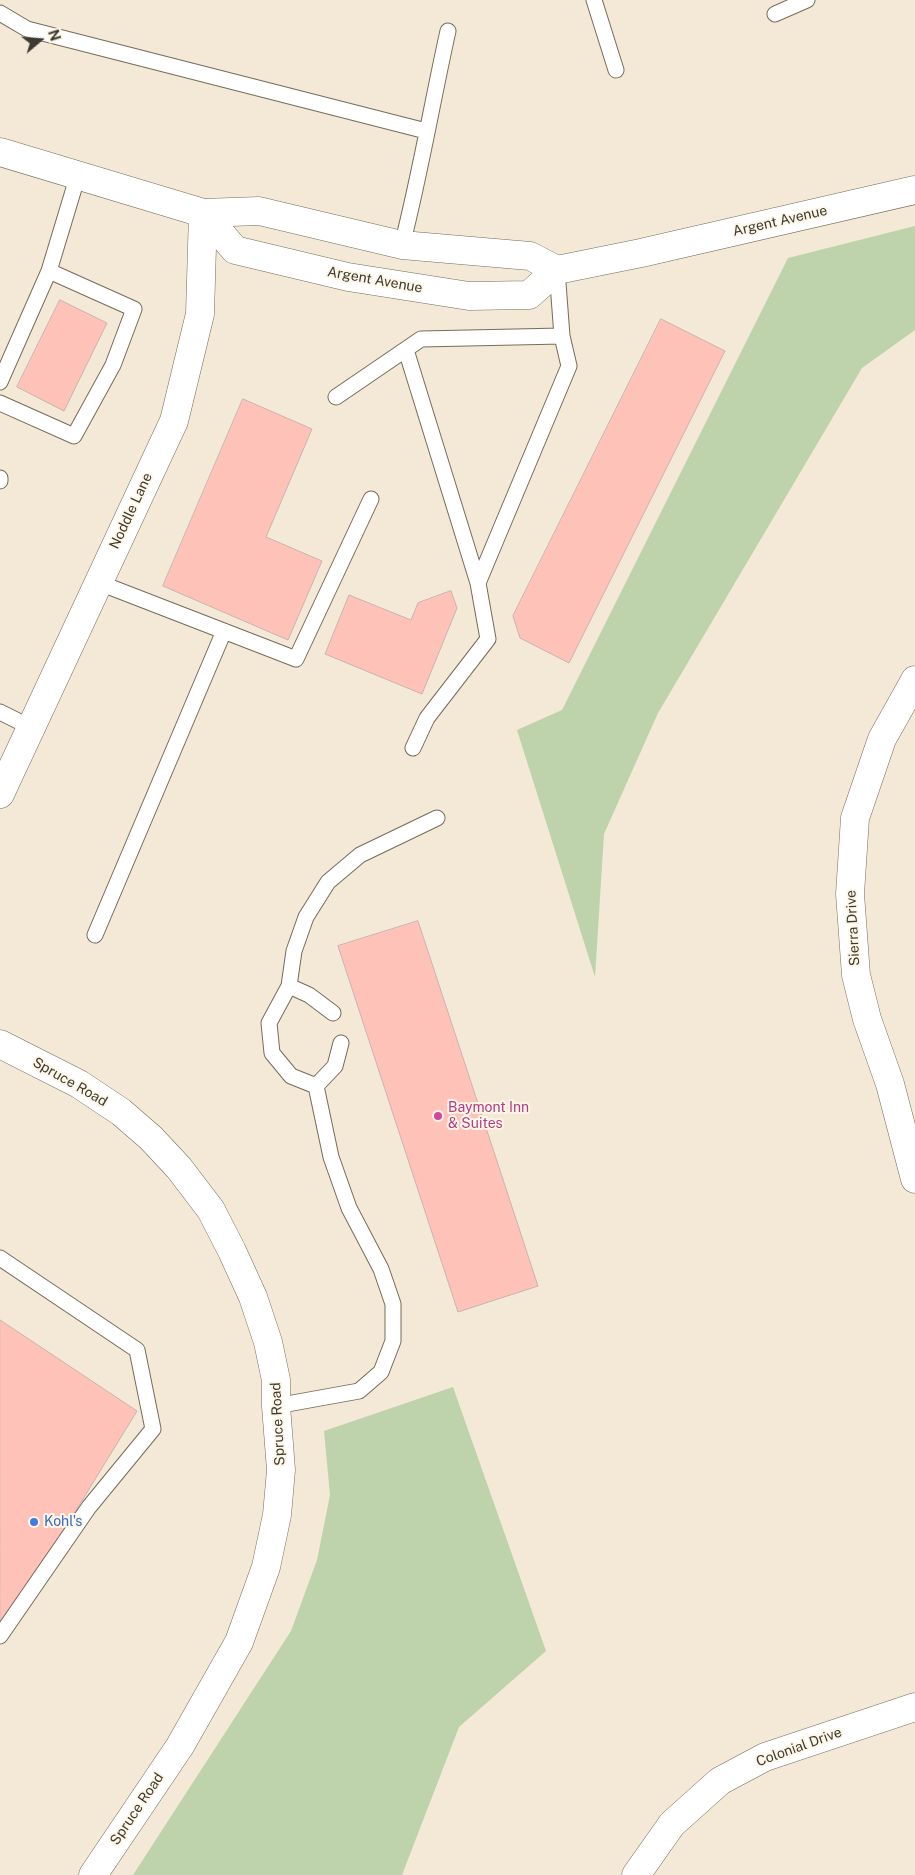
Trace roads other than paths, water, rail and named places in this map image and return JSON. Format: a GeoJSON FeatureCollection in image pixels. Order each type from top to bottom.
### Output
{"type":"FeatureCollection","features":[{"type":"Feature","properties":{"kind":"street"},"geometry":{"type":"LineString","coordinates":[[0,152],[203,213],[259,211],[402,245],[530,256],[557,270]]}},
{"type":"Feature","properties":{"kind":"street","name":"Argent Avenue"},"geometry":{"type":"LineString","coordinates":[[203,213],[234,250],[348,277],[469,296],[529,296],[557,270],[641,253],[915,190]]}},
{"type":"Feature","properties":{"kind":"street","name":"Noddle Lane"},"geometry":{"type":"LineString","coordinates":[[0,794],[174,421],[200,314],[203,213]]}},
{"type":"Feature","properties":{"kind":"street","name":"Sierra Drive"},"geometry":{"type":"LineString","coordinates":[[915,680],[882,739],[855,818],[850,894],[856,975],[867,1020],[890,1084],[915,1180]]}},
{"type":"Feature","properties":{"kind":"street","name":"Spruce Road"},"geometry":{"type":"LineString","coordinates":[[0,1044],[79,1084],[121,1112],[151,1138],[179,1168],[211,1210],[253,1297],[268,1342],[276,1380],[281,1470],[277,1515],[266,1567],[239,1642],[180,1746],[93,1875]]}},
{"type":"Feature","properties":{"kind":"street","name":"Colonial Drive"},"geometry":{"type":"LineString","coordinates":[[636,1875],[672,1824],[720,1781],[765,1757],[915,1708]]}},
{"type":"Feature","properties":{"kind":"lane"},"geometry":{"type":"LineString","coordinates":[[594,0],[616,70]]}},
{"type":"Feature","properties":{"kind":"lane"},"geometry":{"type":"LineString","coordinates":[[775,14],[807,0]]}},
{"type":"Feature","properties":{"kind":"lane"},"geometry":{"type":"LineString","coordinates":[[0,13],[27,30],[426,131]]}},
{"type":"Feature","properties":{"kind":"lane"},"geometry":{"type":"LineString","coordinates":[[402,245],[416,191],[426,131],[448,31]]}},
{"type":"Feature","properties":{"kind":"lane"},"geometry":{"type":"LineString","coordinates":[[0,382],[49,271],[78,175]]}},
{"type":"Feature","properties":{"kind":"lane"},"geometry":{"type":"LineString","coordinates":[[478,582],[569,366],[562,336],[557,270]]}},
{"type":"Feature","properties":{"kind":"lane"},"geometry":{"type":"LineString","coordinates":[[0,403],[74,436],[113,365],[134,309],[49,271]]}},
{"type":"Feature","properties":{"kind":"lane"},"geometry":{"type":"LineString","coordinates":[[336,397],[421,340],[562,336]]}},
{"type":"Feature","properties":{"kind":"lane"},"geometry":{"type":"LineString","coordinates":[[406,350],[478,582],[488,639],[427,718],[414,748]]}},
{"type":"Feature","properties":{"kind":"lane"},"geometry":{"type":"LineString","coordinates":[[98,582],[296,659],[371,499]]}},
{"type":"Feature","properties":{"kind":"lane"},"geometry":{"type":"LineString","coordinates":[[95,935],[224,631]]}},
{"type":"Feature","properties":{"kind":"lane"},"geometry":{"type":"LineString","coordinates":[[0,712],[30,727]]}},
{"type":"Feature","properties":{"kind":"lane"},"geometry":{"type":"LineString","coordinates":[[316,1086],[292,1076],[272,1053],[269,1023],[289,986],[294,951],[306,917],[328,882],[360,855],[437,818]]}},
{"type":"Feature","properties":{"kind":"lane"},"geometry":{"type":"LineString","coordinates":[[289,986],[309,994],[333,1013]]}},
{"type":"Feature","properties":{"kind":"lane"},"geometry":{"type":"LineString","coordinates":[[316,1086],[335,1066],[341,1043]]}},
{"type":"Feature","properties":{"kind":"lane"},"geometry":{"type":"LineString","coordinates":[[276,1406],[359,1391],[381,1372],[392,1341],[393,1304],[381,1269],[349,1208],[334,1165],[316,1086]]}},
{"type":"Feature","properties":{"kind":"lane"},"geometry":{"type":"LineString","coordinates":[[0,1258],[137,1350],[153,1429],[89,1507],[0,1636]]}},
{"type":"Feature","properties":{"kind":"place","name":"Baymont Inn & Suites"},"geometry":{"type":"Point","coordinates":[438,1116]}},
{"type":"Feature","properties":{"kind":"place","name":"Kohl's"},"geometry":{"type":"Point","coordinates":[34,1522]}}]}
